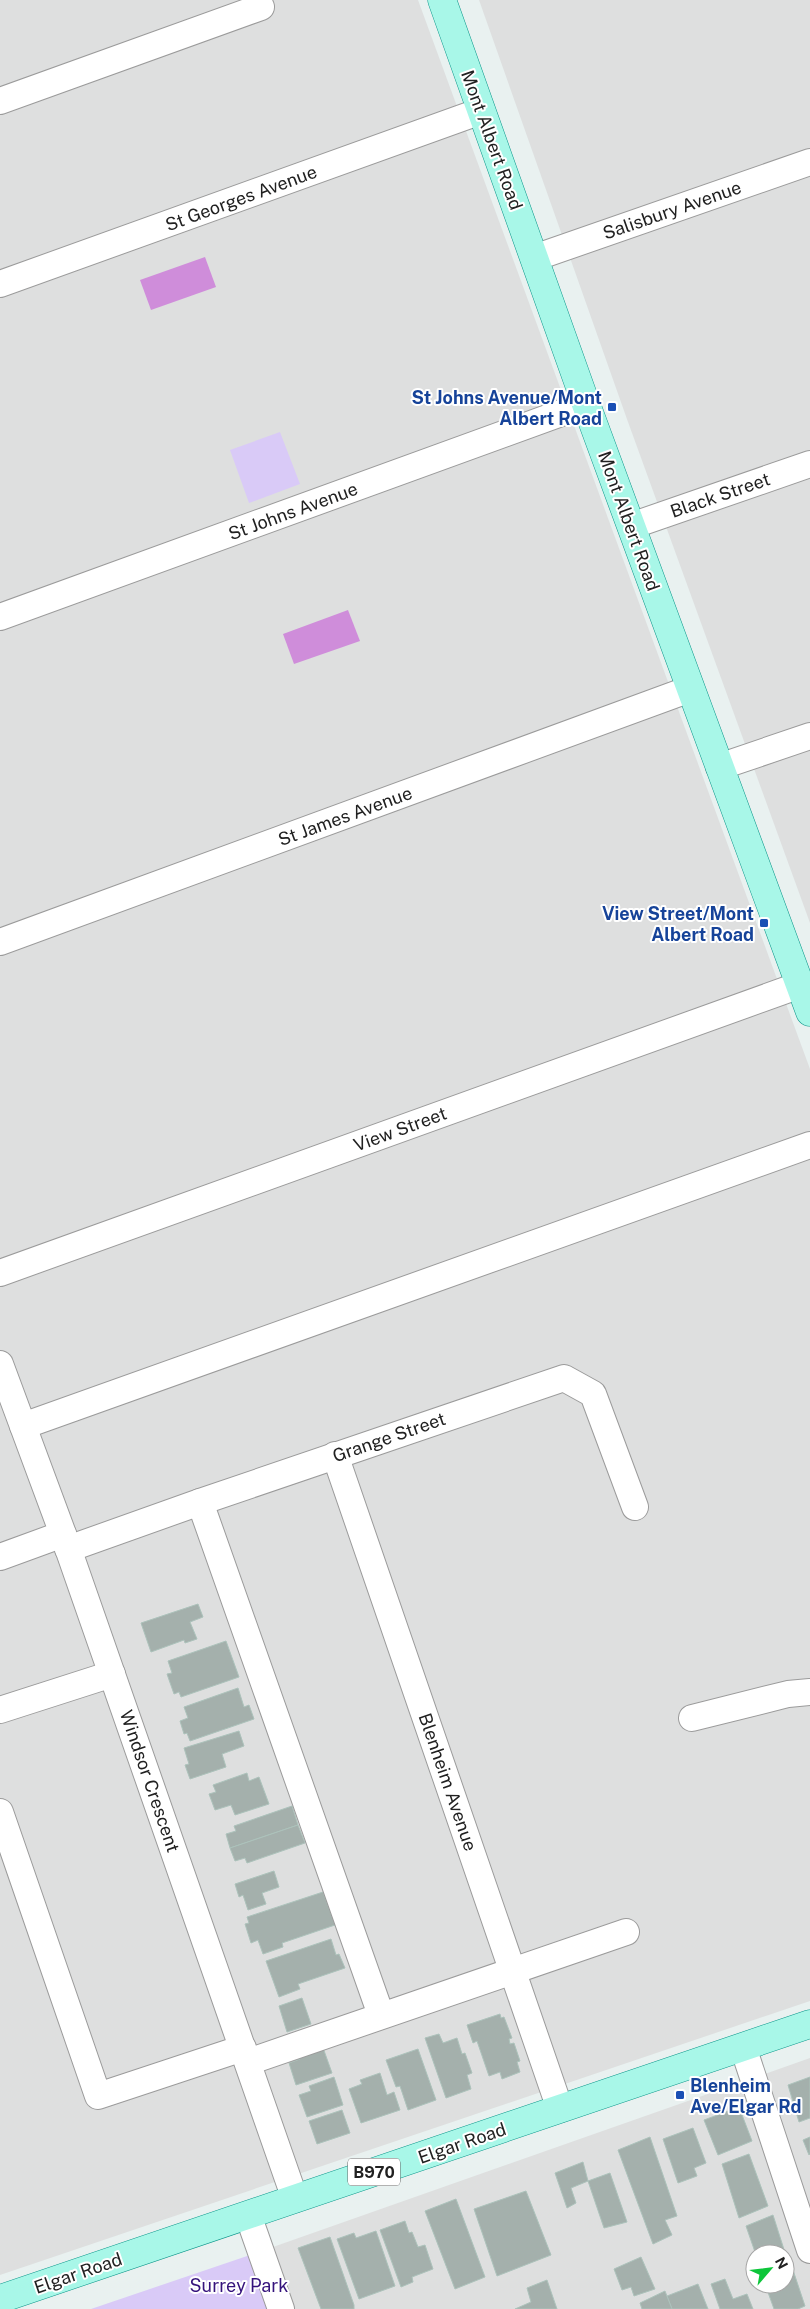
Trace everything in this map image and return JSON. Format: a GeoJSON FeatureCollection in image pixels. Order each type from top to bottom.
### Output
{"type":"FeatureCollection","features":[{"type":"Feature","properties":{"kind":"main road","name":"Mont Albert Road"},"geometry":{"type":"LineString","coordinates":[[442,0],[586,404],[810,1012]]}},
{"type":"Feature","properties":{"kind":"main road","name":"Elgar Road"},"geometry":{"type":"LineString","coordinates":[[2,2293],[248,2215],[810,2024]]}},
{"type":"Feature","properties":{"kind":"street"},"geometry":{"type":"LineString","coordinates":[[0,101],[261,7],[258,0]]}},
{"type":"Feature","properties":{"kind":"street","name":"St Georges Avenue"},"geometry":{"type":"LineString","coordinates":[[0,284],[481,111]]}},
{"type":"Feature","properties":{"kind":"street","name":"Salisbury Avenue"},"geometry":{"type":"LineString","coordinates":[[534,258],[810,162]]}},
{"type":"Feature","properties":{"kind":"street","name":"St Johns Avenue"},"geometry":{"type":"LineString","coordinates":[[0,617],[586,404]]}},
{"type":"Feature","properties":{"kind":"street","name":"Black Street"},"geometry":{"type":"LineString","coordinates":[[631,526],[810,464]]}},
{"type":"Feature","properties":{"kind":"street","name":"St James Avenue"},"geometry":{"type":"LineString","coordinates":[[0,942],[690,689]]}},
{"type":"Feature","properties":{"kind":"street"},"geometry":{"type":"LineString","coordinates":[[719,767],[810,736]]}},
{"type":"Feature","properties":{"kind":"street","name":"View Street"},"geometry":{"type":"LineString","coordinates":[[0,1273],[800,985]]}},
{"type":"Feature","properties":{"kind":"street"},"geometry":{"type":"LineString","coordinates":[[23,1426],[810,1145]]}},
{"type":"Feature","properties":{"kind":"street","name":"Windsor Crescent"},"geometry":{"type":"LineString","coordinates":[[0,1364],[66,1542],[295,2199]]}},
{"type":"Feature","properties":{"kind":"street","name":"Grange Street"},"geometry":{"type":"LineString","coordinates":[[0,1557],[66,1542],[200,1502],[564,1378],[593,1394],[635,1507]]}},
{"type":"Feature","properties":{"kind":"street","name":"Blenheim Avenue"},"geometry":{"type":"LineString","coordinates":[[335,1456],[560,2109]]}},
{"type":"Feature","properties":{"kind":"street"},"geometry":{"type":"LineString","coordinates":[[200,1502],[381,2015]]}},
{"type":"Feature","properties":{"kind":"street"},"geometry":{"type":"LineString","coordinates":[[0,1710],[112,1674]]}},
{"type":"Feature","properties":{"kind":"street"},"geometry":{"type":"LineString","coordinates":[[692,1718],[788,1694],[810,1692]]}},
{"type":"Feature","properties":{"kind":"street"},"geometry":{"type":"LineString","coordinates":[[0,1812],[98,2096],[381,2015],[514,1972],[626,1932]]}},
{"type":"Feature","properties":{"kind":"street"},"geometry":{"type":"LineString","coordinates":[[743,2047],[810,2250]]}},
{"type":"Feature","properties":{"kind":"street"},"geometry":{"type":"LineString","coordinates":[[248,2215],[281,2309]]}},
{"type":"Feature","properties":{"kind":"shaded area"},"geometry":{"type":"Polygon","coordinates":[[[0,0],[418,0],[810,1069],[810,2001],[0,2275],[0,0]]]}},
{"type":"Feature","properties":{"kind":"shaded area"},"geometry":{"type":"Polygon","coordinates":[[[479,0],[810,0],[810,923],[628,422],[479,0]]]}},
{"type":"Feature","properties":{"kind":"shaded area"},"geometry":{"type":"Polygon","coordinates":[[[205,257],[216,287],[151,310],[140,280],[205,257]]]}},
{"type":"Feature","properties":{"kind":"shaded area"},"geometry":{"type":"Polygon","coordinates":[[[348,610],[360,641],[294,664],[283,634],[348,610]]]}},
{"type":"Feature","properties":{"kind":"shaded area"},"geometry":{"type":"Polygon","coordinates":[[[810,2058],[810,2309],[276,2309],[256,2253],[810,2058]]]}},
{"type":"Feature","properties":{"kind":"green space"},"geometry":{"type":"Polygon","coordinates":[[[280,432],[300,484],[249,503],[230,450],[280,432]]]}},
{"type":"Feature","properties":{"kind":"green space","name":"Surrey Park"},"geometry":{"type":"Polygon","coordinates":[[[256,2253],[276,2309],[91,2309],[256,2253]]]}},
{"type":"Feature","properties":{"kind":"building"},"geometry":{"type":"Polygon","coordinates":[[[198,1604],[203,1617],[190,1622],[197,1639],[185,1643],[184,1640],[151,1652],[141,1623],[198,1604]]]}},
{"type":"Feature","properties":{"kind":"building"},"geometry":{"type":"Polygon","coordinates":[[[226,1641],[239,1677],[181,1697],[179,1692],[174,1694],[167,1674],[172,1673],[168,1661],[226,1641]]]}},
{"type":"Feature","properties":{"kind":"building"},"geometry":{"type":"Polygon","coordinates":[[[238,1688],[244,1707],[249,1705],[254,1719],[190,1741],[187,1733],[184,1734],[180,1721],[188,1718],[184,1707],[238,1688]]]}},
{"type":"Feature","properties":{"kind":"building"},"geometry":{"type":"Polygon","coordinates":[[[239,1731],[244,1746],[222,1754],[226,1767],[190,1779],[185,1765],[189,1764],[184,1748],[239,1731]]]}},
{"type":"Feature","properties":{"kind":"building"},"geometry":{"type":"Polygon","coordinates":[[[247,1773],[249,1781],[259,1777],[269,1804],[235,1815],[231,1805],[215,1810],[209,1794],[216,1792],[213,1785],[247,1773]]]}},
{"type":"Feature","properties":{"kind":"building"},"geometry":{"type":"Polygon","coordinates":[[[292,1806],[298,1825],[230,1848],[226,1834],[236,1831],[234,1826],[292,1806]]]}},
{"type":"Feature","properties":{"kind":"building"},"geometry":{"type":"Polygon","coordinates":[[[298,1825],[305,1843],[247,1863],[245,1858],[235,1861],[230,1848],[298,1825]]]}},
{"type":"Feature","properties":{"kind":"building"},"geometry":{"type":"Polygon","coordinates":[[[274,1871],[279,1887],[262,1893],[266,1904],[248,1910],[243,1895],[239,1897],[235,1884],[274,1871]]]}},
{"type":"Feature","properties":{"kind":"building"},"geometry":{"type":"Polygon","coordinates":[[[323,1892],[335,1925],[282,1943],[283,1947],[263,1954],[258,1940],[251,1943],[245,1924],[249,1923],[247,1917],[323,1892]]]}},
{"type":"Feature","properties":{"kind":"building"},"geometry":{"type":"Polygon","coordinates":[[[331,1939],[336,1955],[339,1954],[345,1968],[298,1984],[300,1989],[279,1997],[266,1961],[331,1939]]]}},
{"type":"Feature","properties":{"kind":"building"},"geometry":{"type":"Polygon","coordinates":[[[302,1998],[311,2024],[287,2032],[279,2006],[302,1998]]]}},
{"type":"Feature","properties":{"kind":"building"},"geometry":{"type":"Polygon","coordinates":[[[500,2014],[501,2018],[504,2017],[512,2038],[509,2039],[510,2044],[514,2043],[520,2061],[517,2062],[520,2072],[502,2079],[500,2072],[489,2076],[477,2041],[473,2043],[467,2025],[500,2014]]]}},
{"type":"Feature","properties":{"kind":"building"},"geometry":{"type":"Polygon","coordinates":[[[439,2034],[443,2043],[457,2038],[462,2054],[465,2053],[472,2073],[467,2075],[471,2089],[446,2098],[425,2038],[439,2034]]]}},
{"type":"Feature","properties":{"kind":"building"},"geometry":{"type":"Polygon","coordinates":[[[322,2045],[332,2073],[296,2085],[289,2063],[300,2059],[298,2053],[322,2045]]]}},
{"type":"Feature","properties":{"kind":"building"},"geometry":{"type":"Polygon","coordinates":[[[418,2049],[436,2100],[408,2110],[400,2086],[396,2087],[386,2060],[418,2049]]]}},
{"type":"Feature","properties":{"kind":"building"},"geometry":{"type":"Polygon","coordinates":[[[380,2073],[387,2095],[394,2092],[400,2110],[361,2123],[349,2089],[362,2084],[360,2080],[380,2073]]]}},
{"type":"Feature","properties":{"kind":"building"},"geometry":{"type":"Polygon","coordinates":[[[334,2077],[343,2105],[307,2117],[299,2095],[311,2091],[309,2086],[334,2077]]]}},
{"type":"Feature","properties":{"kind":"building"},"geometry":{"type":"Polygon","coordinates":[[[810,2077],[810,2118],[799,2122],[788,2085],[810,2077]]]}},
{"type":"Feature","properties":{"kind":"building"},"geometry":{"type":"Polygon","coordinates":[[[739,2107],[752,2141],[718,2155],[704,2120],[739,2107]]]}},
{"type":"Feature","properties":{"kind":"building"},"geometry":{"type":"Polygon","coordinates":[[[342,2110],[350,2133],[317,2144],[309,2121],[342,2110]]]}},
{"type":"Feature","properties":{"kind":"building"},"geometry":{"type":"Polygon","coordinates":[[[693,2128],[706,2163],[694,2168],[697,2176],[678,2183],[663,2139],[693,2128]]]}},
{"type":"Feature","properties":{"kind":"building"},"geometry":{"type":"Polygon","coordinates":[[[650,2137],[677,2216],[665,2220],[672,2235],[653,2244],[618,2150],[650,2137]]]}},
{"type":"Feature","properties":{"kind":"building"},"geometry":{"type":"Polygon","coordinates":[[[810,2137],[810,2154],[809,2155],[803,2140],[810,2137]]]}},
{"type":"Feature","properties":{"kind":"building"},"geometry":{"type":"Polygon","coordinates":[[[749,2154],[768,2206],[739,2218],[722,2164],[749,2154]]]}},
{"type":"Feature","properties":{"kind":"building"},"geometry":{"type":"Polygon","coordinates":[[[583,2162],[588,2181],[571,2188],[576,2203],[567,2208],[555,2173],[583,2162]]]}},
{"type":"Feature","properties":{"kind":"building"},"geometry":{"type":"Polygon","coordinates":[[[610,2173],[627,2222],[604,2228],[588,2181],[610,2173]]]}},
{"type":"Feature","properties":{"kind":"building"},"geometry":{"type":"Polygon","coordinates":[[[526,2191],[551,2255],[497,2276],[474,2209],[526,2191]]]}},
{"type":"Feature","properties":{"kind":"building"},"geometry":{"type":"Polygon","coordinates":[[[456,2199],[485,2277],[455,2289],[425,2211],[456,2199]]]}},
{"type":"Feature","properties":{"kind":"building"},"geometry":{"type":"Polygon","coordinates":[[[773,2215],[782,2244],[752,2244],[746,2226],[773,2215]]]}},
{"type":"Feature","properties":{"kind":"building"},"geometry":{"type":"Polygon","coordinates":[[[405,2221],[409,2233],[412,2232],[418,2247],[425,2245],[433,2269],[412,2277],[413,2282],[401,2287],[380,2230],[405,2221]]]}},
{"type":"Feature","properties":{"kind":"building"},"geometry":{"type":"Polygon","coordinates":[[[376,2231],[395,2286],[359,2299],[337,2239],[354,2233],[356,2238],[376,2231]]]}},
{"type":"Feature","properties":{"kind":"building"},"geometry":{"type":"Polygon","coordinates":[[[330,2237],[354,2309],[321,2309],[298,2248],[330,2237]]]}},
{"type":"Feature","properties":{"kind":"building"},"geometry":{"type":"Polygon","coordinates":[[[641,2257],[655,2289],[634,2296],[631,2287],[622,2290],[614,2269],[641,2257]]]}},
{"type":"Feature","properties":{"kind":"building"},"geometry":{"type":"Polygon","coordinates":[[[795,2276],[805,2306],[798,2309],[774,2309],[769,2294],[795,2294],[795,2276]]]}},
{"type":"Feature","properties":{"kind":"building"},"geometry":{"type":"Polygon","coordinates":[[[725,2279],[733,2299],[747,2294],[753,2309],[720,2309],[711,2284],[725,2279]]]}},
{"type":"Feature","properties":{"kind":"building"},"geometry":{"type":"Polygon","coordinates":[[[547,2280],[557,2309],[515,2309],[531,2302],[527,2288],[547,2280]]]}},
{"type":"Feature","properties":{"kind":"building"},"geometry":{"type":"Polygon","coordinates":[[[698,2284],[708,2309],[672,2309],[667,2296],[698,2284]]]}},
{"type":"Feature","properties":{"kind":"building"},"geometry":{"type":"Polygon","coordinates":[[[665,2291],[672,2309],[642,2309],[640,2303],[665,2291]]]}},
{"type":"Feature","properties":{"kind":"place","name":"St Johns Avenue/Mont Albert Road"},"geometry":{"type":"Point","coordinates":[612,407]}},
{"type":"Feature","properties":{"kind":"place","name":"View Street/Mont Albert Road"},"geometry":{"type":"Point","coordinates":[764,923]}},
{"type":"Feature","properties":{"kind":"place","name":"Blenheim Ave/Elgar Rd"},"geometry":{"type":"Point","coordinates":[680,2095]}}]}
